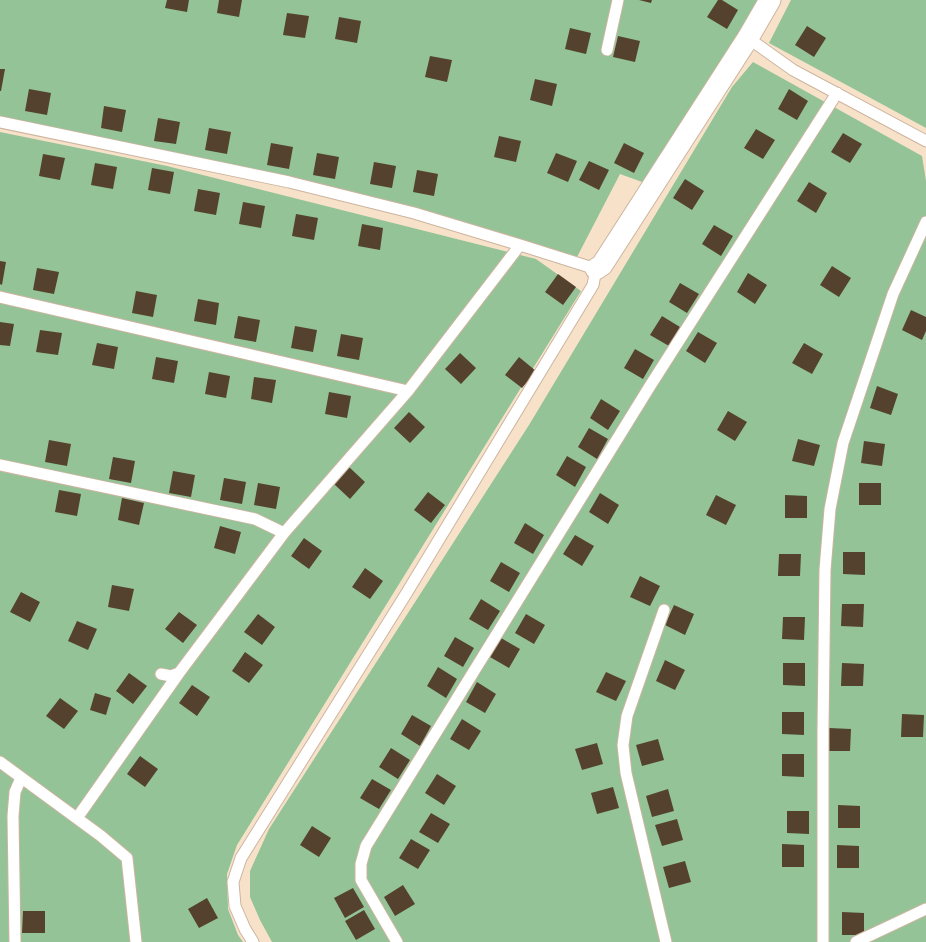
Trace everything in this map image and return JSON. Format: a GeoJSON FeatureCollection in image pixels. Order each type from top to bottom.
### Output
{"type":"FeatureCollection","features":[{"type":"Feature","properties":{"kind":"street"},"geometry":{"type":"LineString","coordinates":[[596,269],[602,265],[748,38],[770,0]]}},
{"type":"Feature","properties":{"kind":"lane"},"geometry":{"type":"LineString","coordinates":[[606,50],[618,0]]}},
{"type":"Feature","properties":{"kind":"lane"},"geometry":{"type":"LineString","coordinates":[[748,38],[793,70],[926,141]]}},
{"type":"Feature","properties":{"kind":"lane"},"geometry":{"type":"LineString","coordinates":[[397,942],[362,880],[361,864],[366,846],[650,386],[837,93]]}},
{"type":"Feature","properties":{"kind":"lane"},"geometry":{"type":"LineString","coordinates":[[0,122],[289,182],[414,213],[596,269],[593,285],[581,305],[406,594],[241,858],[233,882],[235,906],[245,929],[253,942]]}},
{"type":"Feature","properties":{"kind":"lane"},"geometry":{"type":"LineString","coordinates":[[823,942],[825,570],[830,509],[843,443],[890,301],[926,222]]}},
{"type":"Feature","properties":{"kind":"lane"},"geometry":{"type":"LineString","coordinates":[[77,818],[179,673],[284,533],[408,391],[520,245]]}},
{"type":"Feature","properties":{"kind":"lane"},"geometry":{"type":"LineString","coordinates":[[0,297],[408,391]]}},
{"type":"Feature","properties":{"kind":"lane"},"geometry":{"type":"LineString","coordinates":[[0,465],[255,519],[284,533]]}},
{"type":"Feature","properties":{"kind":"lane"},"geometry":{"type":"LineString","coordinates":[[664,610],[627,716],[623,745],[626,773],[666,942]]}},
{"type":"Feature","properties":{"kind":"lane"},"geometry":{"type":"LineString","coordinates":[[161,674],[171,676],[179,673]]}},
{"type":"Feature","properties":{"kind":"lane"},"geometry":{"type":"LineString","coordinates":[[0,762],[77,818],[127,858],[136,942]]}},
{"type":"Feature","properties":{"kind":"lane"},"geometry":{"type":"LineString","coordinates":[[15,942],[13,816],[16,792],[21,778]]}},
{"type":"Feature","properties":{"kind":"lane"},"geometry":{"type":"LineString","coordinates":[[856,942],[926,909]]}},
{"type":"Feature","properties":{"kind":"green space"},"geometry":{"type":"Polygon","coordinates":[[[0,0],[761,0],[645,183],[620,174],[577,257],[538,246],[0,117],[0,0]]]}},
{"type":"Feature","properties":{"kind":"green space"},"geometry":{"type":"Polygon","coordinates":[[[791,0],[926,0],[926,128],[769,43],[791,0]]]}},
{"type":"Feature","properties":{"kind":"green space"},"geometry":{"type":"Polygon","coordinates":[[[753,62],[922,156],[926,181],[926,942],[272,942],[250,897],[250,871],[269,829],[529,425],[732,87],[753,62]]]}},
{"type":"Feature","properties":{"kind":"green space"},"geometry":{"type":"Polygon","coordinates":[[[0,132],[167,166],[536,259],[581,291],[237,845],[227,874],[228,909],[238,935],[243,942],[0,942],[0,132]]]}},
{"type":"Feature","properties":{"kind":"building"},"geometry":{"type":"Polygon","coordinates":[[[167,0],[189,0],[187,12],[165,8],[167,0]]]}},
{"type":"Feature","properties":{"kind":"building"},"geometry":{"type":"Polygon","coordinates":[[[219,0],[242,0],[239,17],[217,13],[219,0]]]}},
{"type":"Feature","properties":{"kind":"building"},"geometry":{"type":"Polygon","coordinates":[[[639,0],[652,0],[651,3],[639,0]]]}},
{"type":"Feature","properties":{"kind":"building"},"geometry":{"type":"Polygon","coordinates":[[[718,0],[722,0],[738,10],[727,29],[707,17],[718,0]]]}},
{"type":"Feature","properties":{"kind":"building"},"geometry":{"type":"Polygon","coordinates":[[[287,13],[309,16],[305,38],[283,35],[287,13]]]}},
{"type":"Feature","properties":{"kind":"building"},"geometry":{"type":"Polygon","coordinates":[[[339,17],[361,21],[357,43],[335,39],[339,17]]]}},
{"type":"Feature","properties":{"kind":"building"},"geometry":{"type":"Polygon","coordinates":[[[807,26],[826,38],[814,57],[795,45],[807,26]]]}},
{"type":"Feature","properties":{"kind":"building"},"geometry":{"type":"Polygon","coordinates":[[[570,28],[591,33],[586,54],[565,49],[570,28]]]}},
{"type":"Feature","properties":{"kind":"building"},"geometry":{"type":"Polygon","coordinates":[[[618,36],[640,41],[635,62],[613,57],[618,36]]]}},
{"type":"Feature","properties":{"kind":"building"},"geometry":{"type":"Polygon","coordinates":[[[430,56],[452,60],[447,82],[425,77],[430,56]]]}},
{"type":"Feature","properties":{"kind":"building"},"geometry":{"type":"Polygon","coordinates":[[[0,69],[5,69],[1,91],[0,91],[0,69]]]}},
{"type":"Feature","properties":{"kind":"building"},"geometry":{"type":"Polygon","coordinates":[[[535,79],[557,84],[552,106],[530,100],[535,79]]]}},
{"type":"Feature","properties":{"kind":"building"},"geometry":{"type":"Polygon","coordinates":[[[29,89],[51,93],[47,115],[25,111],[29,89]]]}},
{"type":"Feature","properties":{"kind":"building"},"geometry":{"type":"Polygon","coordinates":[[[789,89],[808,101],[797,120],[778,109],[789,89]]]}},
{"type":"Feature","properties":{"kind":"building"},"geometry":{"type":"Polygon","coordinates":[[[104,106],[126,110],[122,132],[101,128],[104,106]]]}},
{"type":"Feature","properties":{"kind":"building"},"geometry":{"type":"Polygon","coordinates":[[[158,118],[180,122],[176,144],[154,141],[158,118]]]}},
{"type":"Feature","properties":{"kind":"building"},"geometry":{"type":"Polygon","coordinates":[[[209,128],[231,132],[227,154],[205,150],[209,128]]]}},
{"type":"Feature","properties":{"kind":"building"},"geometry":{"type":"Polygon","coordinates":[[[756,129],[775,140],[763,159],[744,148],[756,129]]]}},
{"type":"Feature","properties":{"kind":"building"},"geometry":{"type":"Polygon","coordinates":[[[843,133],[862,144],[850,163],[831,152],[843,133]]]}},
{"type":"Feature","properties":{"kind":"building"},"geometry":{"type":"Polygon","coordinates":[[[499,136],[521,141],[516,162],[494,157],[499,136]]]}},
{"type":"Feature","properties":{"kind":"building"},"geometry":{"type":"Polygon","coordinates":[[[271,143],[293,147],[289,169],[267,165],[271,143]]]}},
{"type":"Feature","properties":{"kind":"building"},"geometry":{"type":"Polygon","coordinates":[[[624,143],[644,153],[634,173],[614,163],[624,143]]]}},
{"type":"Feature","properties":{"kind":"building"},"geometry":{"type":"Polygon","coordinates":[[[317,153],[339,157],[335,179],[313,175],[317,153]]]}},
{"type":"Feature","properties":{"kind":"building"},"geometry":{"type":"Polygon","coordinates":[[[556,153],[577,161],[568,182],[547,173],[556,153]]]}},
{"type":"Feature","properties":{"kind":"building"},"geometry":{"type":"Polygon","coordinates":[[[43,154],[65,158],[60,180],[39,176],[43,154]]]}},
{"type":"Feature","properties":{"kind":"building"},"geometry":{"type":"Polygon","coordinates":[[[589,161],[609,170],[599,190],[579,180],[589,161]]]}},
{"type":"Feature","properties":{"kind":"building"},"geometry":{"type":"Polygon","coordinates":[[[374,162],[396,166],[392,188],[370,184],[374,162]]]}},
{"type":"Feature","properties":{"kind":"building"},"geometry":{"type":"Polygon","coordinates":[[[95,163],[117,167],[113,189],[91,185],[95,163]]]}},
{"type":"Feature","properties":{"kind":"building"},"geometry":{"type":"Polygon","coordinates":[[[152,168],[174,172],[170,194],[148,190],[152,168]]]}},
{"type":"Feature","properties":{"kind":"building"},"geometry":{"type":"Polygon","coordinates":[[[417,170],[438,174],[434,196],[413,192],[417,170]]]}},
{"type":"Feature","properties":{"kind":"building"},"geometry":{"type":"Polygon","coordinates":[[[685,179],[704,191],[692,210],[673,198],[685,179]]]}},
{"type":"Feature","properties":{"kind":"building"},"geometry":{"type":"Polygon","coordinates":[[[809,182],[827,193],[816,213],[797,201],[809,182]]]}},
{"type":"Feature","properties":{"kind":"building"},"geometry":{"type":"Polygon","coordinates":[[[198,189],[220,193],[216,215],[194,211],[198,189]]]}},
{"type":"Feature","properties":{"kind":"building"},"geometry":{"type":"Polygon","coordinates":[[[243,202],[265,206],[261,228],[239,224],[243,202]]]}},
{"type":"Feature","properties":{"kind":"building"},"geometry":{"type":"Polygon","coordinates":[[[296,214],[318,218],[314,240],[292,236],[296,214]]]}},
{"type":"Feature","properties":{"kind":"building"},"geometry":{"type":"Polygon","coordinates":[[[362,224],[383,228],[380,250],[358,246],[362,224]]]}},
{"type":"Feature","properties":{"kind":"building"},"geometry":{"type":"Polygon","coordinates":[[[714,225],[733,236],[721,256],[702,244],[714,225]]]}},
{"type":"Feature","properties":{"kind":"building"},"geometry":{"type":"Polygon","coordinates":[[[0,261],[6,262],[2,285],[0,284],[0,261]]]}},
{"type":"Feature","properties":{"kind":"building"},"geometry":{"type":"Polygon","coordinates":[[[832,266],[851,278],[839,297],[820,285],[832,266]]]}},
{"type":"Feature","properties":{"kind":"building"},"geometry":{"type":"Polygon","coordinates":[[[37,268],[59,272],[54,294],[33,290],[37,268]]]}},
{"type":"Feature","properties":{"kind":"building"},"geometry":{"type":"Polygon","coordinates":[[[748,273],[767,285],[755,304],[737,292],[748,273]]]}},
{"type":"Feature","properties":{"kind":"building"},"geometry":{"type":"Polygon","coordinates":[[[558,274],[576,287],[563,305],[545,292],[558,274]]]}},
{"type":"Feature","properties":{"kind":"building"},"geometry":{"type":"Polygon","coordinates":[[[680,283],[699,294],[687,313],[669,302],[680,283]]]}},
{"type":"Feature","properties":{"kind":"building"},"geometry":{"type":"Polygon","coordinates":[[[136,291],[157,295],[153,317],[132,313],[136,291]]]}},
{"type":"Feature","properties":{"kind":"building"},"geometry":{"type":"Polygon","coordinates":[[[198,299],[219,303],[216,325],[194,321],[198,299]]]}},
{"type":"Feature","properties":{"kind":"building"},"geometry":{"type":"Polygon","coordinates":[[[911,310],[926,317],[926,331],[922,340],[902,330],[911,310]]]}},
{"type":"Feature","properties":{"kind":"building"},"geometry":{"type":"Polygon","coordinates":[[[238,316],[260,320],[256,342],[234,338],[238,316]]]}},
{"type":"Feature","properties":{"kind":"building"},"geometry":{"type":"Polygon","coordinates":[[[662,316],[680,327],[669,346],[650,335],[662,316]]]}},
{"type":"Feature","properties":{"kind":"building"},"geometry":{"type":"Polygon","coordinates":[[[0,322],[14,324],[10,346],[0,345],[0,322]]]}},
{"type":"Feature","properties":{"kind":"building"},"geometry":{"type":"Polygon","coordinates":[[[295,326],[317,330],[313,352],[291,348],[295,326]]]}},
{"type":"Feature","properties":{"kind":"building"},"geometry":{"type":"Polygon","coordinates":[[[40,330],[62,333],[58,355],[36,352],[40,330]]]}},
{"type":"Feature","properties":{"kind":"building"},"geometry":{"type":"Polygon","coordinates":[[[698,332],[717,343],[705,363],[686,351],[698,332]]]}},
{"type":"Feature","properties":{"kind":"building"},"geometry":{"type":"Polygon","coordinates":[[[341,334],[363,338],[359,360],[337,356],[341,334]]]}},
{"type":"Feature","properties":{"kind":"building"},"geometry":{"type":"Polygon","coordinates":[[[97,343],[118,347],[114,369],[92,365],[97,343]]]}},
{"type":"Feature","properties":{"kind":"building"},"geometry":{"type":"Polygon","coordinates":[[[804,343],[823,354],[812,374],[792,363],[804,343]]]}},
{"type":"Feature","properties":{"kind":"building"},"geometry":{"type":"Polygon","coordinates":[[[635,349],[654,360],[643,379],[624,368],[635,349]]]}},
{"type":"Feature","properties":{"kind":"building"},"geometry":{"type":"Polygon","coordinates":[[[460,353],[476,368],[461,384],[445,369],[460,353]]]}},
{"type":"Feature","properties":{"kind":"building"},"geometry":{"type":"Polygon","coordinates":[[[156,357],[178,361],[174,383],[152,379],[156,357]]]}},
{"type":"Feature","properties":{"kind":"building"},"geometry":{"type":"Polygon","coordinates":[[[519,357],[536,371],[522,388],[505,375],[519,357]]]}},
{"type":"Feature","properties":{"kind":"building"},"geometry":{"type":"Polygon","coordinates":[[[209,372],[230,376],[226,398],[205,394],[209,372]]]}},
{"type":"Feature","properties":{"kind":"building"},"geometry":{"type":"Polygon","coordinates":[[[254,377],[276,380],[272,403],[251,399],[254,377]]]}},
{"type":"Feature","properties":{"kind":"building"},"geometry":{"type":"Polygon","coordinates":[[[877,386],[898,394],[891,415],[870,408],[877,386]]]}},
{"type":"Feature","properties":{"kind":"building"},"geometry":{"type":"Polygon","coordinates":[[[329,392],[351,396],[347,418],[325,414],[329,392]]]}},
{"type":"Feature","properties":{"kind":"building"},"geometry":{"type":"Polygon","coordinates":[[[601,399],[620,411],[608,430],[590,418],[601,399]]]}},
{"type":"Feature","properties":{"kind":"building"},"geometry":{"type":"Polygon","coordinates":[[[728,411],[747,422],[735,441],[717,430],[728,411]]]}},
{"type":"Feature","properties":{"kind":"building"},"geometry":{"type":"Polygon","coordinates":[[[409,412],[425,427],[410,443],[394,428],[409,412]]]}},
{"type":"Feature","properties":{"kind":"building"},"geometry":{"type":"Polygon","coordinates":[[[589,428],[608,439],[597,459],[578,447],[589,428]]]}},
{"type":"Feature","properties":{"kind":"building"},"geometry":{"type":"Polygon","coordinates":[[[798,439],[820,445],[814,466],[792,461],[798,439]]]}},
{"type":"Feature","properties":{"kind":"building"},"geometry":{"type":"Polygon","coordinates":[[[49,440],[71,444],[67,466],[45,462],[49,440]]]}},
{"type":"Feature","properties":{"kind":"building"},"geometry":{"type":"Polygon","coordinates":[[[864,441],[885,444],[882,466],[861,463],[864,441]]]}},
{"type":"Feature","properties":{"kind":"building"},"geometry":{"type":"Polygon","coordinates":[[[567,456],[586,467],[575,487],[556,475],[567,456]]]}},
{"type":"Feature","properties":{"kind":"building"},"geometry":{"type":"Polygon","coordinates":[[[113,457],[135,461],[131,483],[109,479],[113,457]]]}},
{"type":"Feature","properties":{"kind":"building"},"geometry":{"type":"Polygon","coordinates":[[[349,467],[365,482],[350,499],[334,484],[349,467]]]}},
{"type":"Feature","properties":{"kind":"building"},"geometry":{"type":"Polygon","coordinates":[[[173,471],[195,475],[191,497],[169,493],[173,471]]]}},
{"type":"Feature","properties":{"kind":"building"},"geometry":{"type":"Polygon","coordinates":[[[224,478],[246,482],[242,504],[220,500],[224,478]]]}},
{"type":"Feature","properties":{"kind":"building"},"geometry":{"type":"Polygon","coordinates":[[[258,483],[280,487],[276,509],[254,505],[258,483]]]}},
{"type":"Feature","properties":{"kind":"building"},"geometry":{"type":"Polygon","coordinates":[[[859,483],[881,483],[881,505],[859,505],[859,483]]]}},
{"type":"Feature","properties":{"kind":"building"},"geometry":{"type":"Polygon","coordinates":[[[59,490],[81,494],[77,516],[55,512],[59,490]]]}},
{"type":"Feature","properties":{"kind":"building"},"geometry":{"type":"Polygon","coordinates":[[[428,492],[445,505],[431,523],[414,510],[428,492]]]}},
{"type":"Feature","properties":{"kind":"building"},"geometry":{"type":"Polygon","coordinates":[[[600,493],[619,505],[608,524],[589,512],[600,493]]]}},
{"type":"Feature","properties":{"kind":"building"},"geometry":{"type":"Polygon","coordinates":[[[716,495],[736,505],[726,525],[706,515],[716,495]]]}},
{"type":"Feature","properties":{"kind":"building"},"geometry":{"type":"Polygon","coordinates":[[[785,495],[807,496],[807,518],[785,518],[785,495]]]}},
{"type":"Feature","properties":{"kind":"building"},"geometry":{"type":"Polygon","coordinates":[[[122,498],[144,503],[139,525],[118,520],[122,498]]]}},
{"type":"Feature","properties":{"kind":"building"},"geometry":{"type":"Polygon","coordinates":[[[525,523],[544,535],[533,554],[514,543],[525,523]]]}},
{"type":"Feature","properties":{"kind":"building"},"geometry":{"type":"Polygon","coordinates":[[[220,526],[241,532],[235,554],[214,548],[220,526]]]}},
{"type":"Feature","properties":{"kind":"building"},"geometry":{"type":"Polygon","coordinates":[[[575,535],[594,546],[582,566],[563,554],[575,535]]]}},
{"type":"Feature","properties":{"kind":"building"},"geometry":{"type":"Polygon","coordinates":[[[304,538],[322,551],[309,569],[291,556],[304,538]]]}},
{"type":"Feature","properties":{"kind":"building"},"geometry":{"type":"Polygon","coordinates":[[[843,552],[865,552],[865,575],[843,574],[843,552]]]}},
{"type":"Feature","properties":{"kind":"building"},"geometry":{"type":"Polygon","coordinates":[[[779,554],[801,554],[800,576],[778,576],[779,554]]]}},
{"type":"Feature","properties":{"kind":"building"},"geometry":{"type":"Polygon","coordinates":[[[501,562],[520,573],[509,592],[490,581],[501,562]]]}},
{"type":"Feature","properties":{"kind":"building"},"geometry":{"type":"Polygon","coordinates":[[[365,568],[383,581],[370,599],[352,587],[365,568]]]}},
{"type":"Feature","properties":{"kind":"building"},"geometry":{"type":"Polygon","coordinates":[[[640,576],[660,586],[650,606],[630,597],[640,576]]]}},
{"type":"Feature","properties":{"kind":"building"},"geometry":{"type":"Polygon","coordinates":[[[112,585],[134,589],[129,611],[108,607],[112,585]]]}},
{"type":"Feature","properties":{"kind":"building"},"geometry":{"type":"Polygon","coordinates":[[[21,592],[40,602],[30,622],[10,612],[21,592]]]}},
{"type":"Feature","properties":{"kind":"building"},"geometry":{"type":"Polygon","coordinates":[[[481,599],[500,611],[488,630],[469,619],[481,599]]]}},
{"type":"Feature","properties":{"kind":"building"},"geometry":{"type":"Polygon","coordinates":[[[842,604],[864,604],[863,627],[841,626],[842,604]]]}},
{"type":"Feature","properties":{"kind":"building"},"geometry":{"type":"Polygon","coordinates":[[[674,605],[694,614],[685,635],[665,625],[674,605]]]}},
{"type":"Feature","properties":{"kind":"building"},"geometry":{"type":"Polygon","coordinates":[[[179,612],[197,625],[183,643],[165,629],[179,612]]]}},
{"type":"Feature","properties":{"kind":"building"},"geometry":{"type":"Polygon","coordinates":[[[258,614],[275,627],[262,645],[244,632],[258,614]]]}},
{"type":"Feature","properties":{"kind":"building"},"geometry":{"type":"Polygon","coordinates":[[[526,614],[545,625],[534,644],[515,633],[526,614]]]}},
{"type":"Feature","properties":{"kind":"building"},"geometry":{"type":"Polygon","coordinates":[[[783,617],[805,617],[804,640],[782,639],[783,617]]]}},
{"type":"Feature","properties":{"kind":"building"},"geometry":{"type":"Polygon","coordinates":[[[77,621],[97,629],[88,650],[68,641],[77,621]]]}},
{"type":"Feature","properties":{"kind":"building"},"geometry":{"type":"Polygon","coordinates":[[[455,637],[474,648],[463,667],[444,656],[455,637]]]}},
{"type":"Feature","properties":{"kind":"building"},"geometry":{"type":"Polygon","coordinates":[[[501,638],[520,649],[509,668],[490,657],[501,638]]]}},
{"type":"Feature","properties":{"kind":"building"},"geometry":{"type":"Polygon","coordinates":[[[245,652],[263,665],[249,683],[232,671],[245,652]]]}},
{"type":"Feature","properties":{"kind":"building"},"geometry":{"type":"Polygon","coordinates":[[[665,660],[685,670],[675,690],[656,681],[665,660]]]}},
{"type":"Feature","properties":{"kind":"building"},"geometry":{"type":"Polygon","coordinates":[[[783,663],[805,663],[805,686],[783,685],[783,663]]]}},
{"type":"Feature","properties":{"kind":"building"},"geometry":{"type":"Polygon","coordinates":[[[842,663],[864,664],[863,686],[841,686],[842,663]]]}},
{"type":"Feature","properties":{"kind":"building"},"geometry":{"type":"Polygon","coordinates":[[[438,667],[457,679],[446,698],[427,686],[438,667]]]}},
{"type":"Feature","properties":{"kind":"building"},"geometry":{"type":"Polygon","coordinates":[[[606,672],[626,681],[616,701],[596,692],[606,672]]]}},
{"type":"Feature","properties":{"kind":"building"},"geometry":{"type":"Polygon","coordinates":[[[129,673],[147,686],[133,704],[116,691],[129,673]]]}},
{"type":"Feature","properties":{"kind":"building"},"geometry":{"type":"Polygon","coordinates":[[[477,682],[496,694],[485,713],[466,702],[477,682]]]}},
{"type":"Feature","properties":{"kind":"building"},"geometry":{"type":"Polygon","coordinates":[[[192,685],[210,697],[197,716],[179,703],[192,685]]]}},
{"type":"Feature","properties":{"kind":"building"},"geometry":{"type":"Polygon","coordinates":[[[95,693],[111,698],[106,715],[90,710],[95,693]]]}},
{"type":"Feature","properties":{"kind":"building"},"geometry":{"type":"Polygon","coordinates":[[[60,698],[78,711],[64,729],[46,716],[60,698]]]}},
{"type":"Feature","properties":{"kind":"building"},"geometry":{"type":"Polygon","coordinates":[[[782,712],[804,712],[804,735],[782,734],[782,712]]]}},
{"type":"Feature","properties":{"kind":"building"},"geometry":{"type":"Polygon","coordinates":[[[902,714],[924,715],[923,737],[901,737],[902,714]]]}},
{"type":"Feature","properties":{"kind":"building"},"geometry":{"type":"Polygon","coordinates":[[[412,715],[431,726],[420,746],[401,734],[412,715]]]}},
{"type":"Feature","properties":{"kind":"building"},"geometry":{"type":"Polygon","coordinates":[[[462,719],[481,731],[469,750],[450,739],[462,719]]]}},
{"type":"Feature","properties":{"kind":"building"},"geometry":{"type":"Polygon","coordinates":[[[829,728],[851,729],[850,751],[828,751],[829,728]]]}},
{"type":"Feature","properties":{"kind":"building"},"geometry":{"type":"Polygon","coordinates":[[[658,739],[664,760],[642,766],[636,745],[658,739]]]}},
{"type":"Feature","properties":{"kind":"building"},"geometry":{"type":"Polygon","coordinates":[[[597,743],[603,764],[582,770],[575,749],[597,743]]]}},
{"type":"Feature","properties":{"kind":"building"},"geometry":{"type":"Polygon","coordinates":[[[391,748],[410,760],[398,779],[379,767],[391,748]]]}},
{"type":"Feature","properties":{"kind":"building"},"geometry":{"type":"Polygon","coordinates":[[[782,754],[804,754],[804,777],[782,776],[782,754]]]}},
{"type":"Feature","properties":{"kind":"building"},"geometry":{"type":"Polygon","coordinates":[[[140,756],[158,769],[145,787],[127,774],[140,756]]]}},
{"type":"Feature","properties":{"kind":"building"},"geometry":{"type":"Polygon","coordinates":[[[437,774],[456,786],[444,805],[425,793],[437,774]]]}},
{"type":"Feature","properties":{"kind":"building"},"geometry":{"type":"Polygon","coordinates":[[[372,779],[391,790],[379,809],[360,798],[372,779]]]}},
{"type":"Feature","properties":{"kind":"building"},"geometry":{"type":"Polygon","coordinates":[[[613,787],[619,808],[597,814],[591,793],[613,787]]]}},
{"type":"Feature","properties":{"kind":"building"},"geometry":{"type":"Polygon","coordinates":[[[668,789],[674,811],[652,817],[646,796],[668,789]]]}},
{"type":"Feature","properties":{"kind":"building"},"geometry":{"type":"Polygon","coordinates":[[[838,805],[860,806],[860,828],[838,828],[838,805]]]}},
{"type":"Feature","properties":{"kind":"building"},"geometry":{"type":"Polygon","coordinates":[[[787,811],[809,811],[809,834],[787,833],[787,811]]]}},
{"type":"Feature","properties":{"kind":"building"},"geometry":{"type":"Polygon","coordinates":[[[431,813],[450,824],[438,843],[419,832],[431,813]]]}},
{"type":"Feature","properties":{"kind":"building"},"geometry":{"type":"Polygon","coordinates":[[[677,819],[683,840],[662,846],[655,825],[677,819]]]}},
{"type":"Feature","properties":{"kind":"building"},"geometry":{"type":"Polygon","coordinates":[[[312,826],[331,838],[319,857],[300,845],[312,826]]]}},
{"type":"Feature","properties":{"kind":"building"},"geometry":{"type":"Polygon","coordinates":[[[411,839],[430,850],[418,869],[399,858],[411,839]]]}},
{"type":"Feature","properties":{"kind":"building"},"geometry":{"type":"Polygon","coordinates":[[[782,844],[804,845],[804,867],[782,867],[782,844]]]}},
{"type":"Feature","properties":{"kind":"building"},"geometry":{"type":"Polygon","coordinates":[[[837,845],[859,846],[859,868],[837,868],[837,845]]]}},
{"type":"Feature","properties":{"kind":"building"},"geometry":{"type":"Polygon","coordinates":[[[685,861],[691,882],[669,888],[663,867],[685,861]]]}},
{"type":"Feature","properties":{"kind":"building"},"geometry":{"type":"Polygon","coordinates":[[[403,885],[415,904],[395,916],[384,897],[403,885]]]}},
{"type":"Feature","properties":{"kind":"building"},"geometry":{"type":"Polygon","coordinates":[[[353,888],[364,907],[345,918],[334,898],[353,888]]]}},
{"type":"Feature","properties":{"kind":"building"},"geometry":{"type":"Polygon","coordinates":[[[207,898],[218,918],[199,928],[188,909],[207,898]]]}},
{"type":"Feature","properties":{"kind":"building"},"geometry":{"type":"Polygon","coordinates":[[[364,910],[375,929],[356,940],[345,921],[364,910]]]}},
{"type":"Feature","properties":{"kind":"building"},"geometry":{"type":"Polygon","coordinates":[[[23,911],[45,911],[45,933],[22,933],[23,911]]]}},
{"type":"Feature","properties":{"kind":"building"},"geometry":{"type":"Polygon","coordinates":[[[842,912],[864,913],[864,935],[842,935],[842,912]]]}}]}
